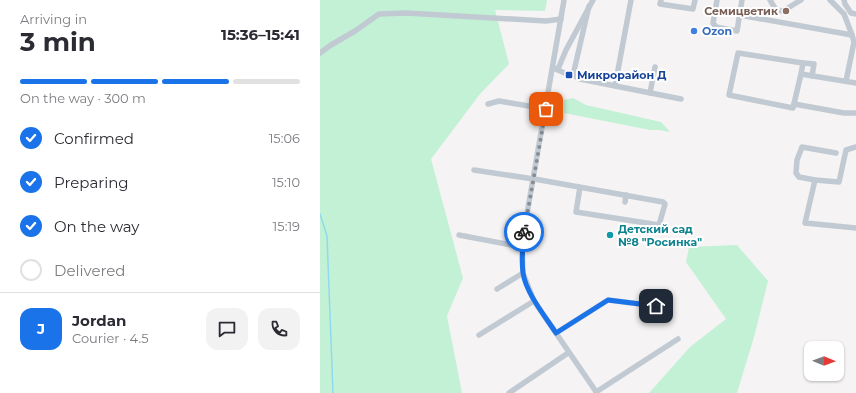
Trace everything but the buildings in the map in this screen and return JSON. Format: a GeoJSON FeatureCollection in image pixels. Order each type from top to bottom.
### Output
{"type":"FeatureCollection","features":[{"type":"Feature","properties":{"kind":"street"},"geometry":{"type":"LineString","coordinates":[[564,0],[554,62],[556,69],[567,75],[573,75],[580,79],[681,99]]}},
{"type":"Feature","properties":{"kind":"street"},"geometry":{"type":"LineString","coordinates":[[592,0],[556,69],[546,109],[522,247],[523,273],[534,300],[568,353],[596,392],[678,339]]}},
{"type":"Feature","properties":{"kind":"street"},"geometry":{"type":"LineString","coordinates":[[615,86],[631,0]]}},
{"type":"Feature","properties":{"kind":"street"},"geometry":{"type":"LineString","coordinates":[[661,0],[660,4],[693,9],[695,0]]}},
{"type":"Feature","properties":{"kind":"street"},"geometry":{"type":"LineString","coordinates":[[717,0],[712,23],[716,27],[736,31],[742,0]]}},
{"type":"Feature","properties":{"kind":"street"},"geometry":{"type":"LineString","coordinates":[[770,0],[776,10],[783,11],[801,0]]}},
{"type":"Feature","properties":{"kind":"street"},"geometry":{"type":"LineString","coordinates":[[830,0],[844,14],[854,42],[846,81]]}},
{"type":"Feature","properties":{"kind":"street"},"geometry":{"type":"LineString","coordinates":[[844,0],[851,13],[856,14]]}},
{"type":"Feature","properties":{"kind":"street"},"geometry":{"type":"LineString","coordinates":[[573,75],[589,6]]}},
{"type":"Feature","properties":{"kind":"street"},"geometry":{"type":"LineString","coordinates":[[320,53],[379,14],[406,13],[546,21],[561,19]]}},
{"type":"Feature","properties":{"kind":"street"},"geometry":{"type":"LineString","coordinates":[[739,15],[852,35]]}},
{"type":"Feature","properties":{"kind":"street"},"geometry":{"type":"LineString","coordinates":[[803,63],[794,108],[728,96],[738,53],[814,64],[812,76]]}},
{"type":"Feature","properties":{"kind":"street"},"geometry":{"type":"LineString","coordinates":[[650,93],[655,66]]}},
{"type":"Feature","properties":{"kind":"street"},"geometry":{"type":"LineString","coordinates":[[801,74],[856,83]]}},
{"type":"Feature","properties":{"kind":"street"},"geometry":{"type":"LineString","coordinates":[[488,104],[499,101],[546,109]]}},
{"type":"Feature","properties":{"kind":"street"},"geometry":{"type":"LineString","coordinates":[[794,104],[844,113],[856,113]]}},
{"type":"Feature","properties":{"kind":"street"},"geometry":{"type":"LineString","coordinates":[[836,153],[802,147],[796,160],[796,173],[799,177],[839,182],[846,150],[856,147]]}},
{"type":"Feature","properties":{"kind":"street"},"geometry":{"type":"LineString","coordinates":[[474,170],[534,179],[580,187],[626,195],[663,202],[665,204],[659,225],[576,212],[580,187]]}},
{"type":"Feature","properties":{"kind":"street"},"geometry":{"type":"LineString","coordinates":[[814,180],[805,223],[856,228]]}},
{"type":"Feature","properties":{"kind":"street"},"geometry":{"type":"LineString","coordinates":[[625,202],[626,195]]}},
{"type":"Feature","properties":{"kind":"street"},"geometry":{"type":"LineString","coordinates":[[458,235],[522,247]]}},
{"type":"Feature","properties":{"kind":"street"},"geometry":{"type":"LineString","coordinates":[[497,289],[523,273]]}},
{"type":"Feature","properties":{"kind":"street"},"geometry":{"type":"LineString","coordinates":[[479,335],[534,300]]}},
{"type":"Feature","properties":{"kind":"street"},"geometry":{"type":"LineString","coordinates":[[556,333],[608,300],[656,306]]}},
{"type":"Feature","properties":{"kind":"street"},"geometry":{"type":"LineString","coordinates":[[509,393],[568,353]]}},
{"type":"Feature","properties":{"kind":"green space"},"geometry":{"type":"Polygon","coordinates":[[[320,0],[547,0],[545,11],[495,10],[509,64],[480,94],[431,159],[463,278],[447,316],[462,393],[320,393],[320,0]]]}},
{"type":"Feature","properties":{"kind":"green space"},"geometry":{"type":"Polygon","coordinates":[[[573,98],[586,105],[661,122],[670,132],[650,130],[564,113],[564,100],[573,98]]]}},
{"type":"Feature","properties":{"kind":"green space"},"geometry":{"type":"Polygon","coordinates":[[[737,245],[768,281],[754,337],[737,393],[649,393],[690,347],[726,319],[686,262],[689,247],[737,245]]]}},
{"type":"Feature","properties":{"kind":"waterway"},"geometry":{"type":"LineString","coordinates":[[320,214],[327,236],[333,393]]}},
{"type":"Feature","properties":{"kind":"way so far"},"geometry":{"type":"LineString","coordinates":[[524,232],[546,109]]}},
{"type":"Feature","properties":{"kind":"place","name":"Семицветик"},"geometry":{"type":"Point","coordinates":[786,11]}},
{"type":"Feature","properties":{"kind":"place","name":"Ozon"},"geometry":{"type":"Point","coordinates":[694,31]}},
{"type":"Feature","properties":{"kind":"place","name":"Микрорайон Д"},"geometry":{"type":"Point","coordinates":[569,75]}},
{"type":"Feature","properties":{"kind":"place","name":"Детский сад №8 \"Росинка\""},"geometry":{"type":"Point","coordinates":[610,235]}},
{"type":"Feature","properties":{"kind":"route"},"geometry":{"type":"LineString","coordinates":[[524,232],[522,247],[523,273],[534,300],[556,333],[608,300],[656,306]]}}]}
